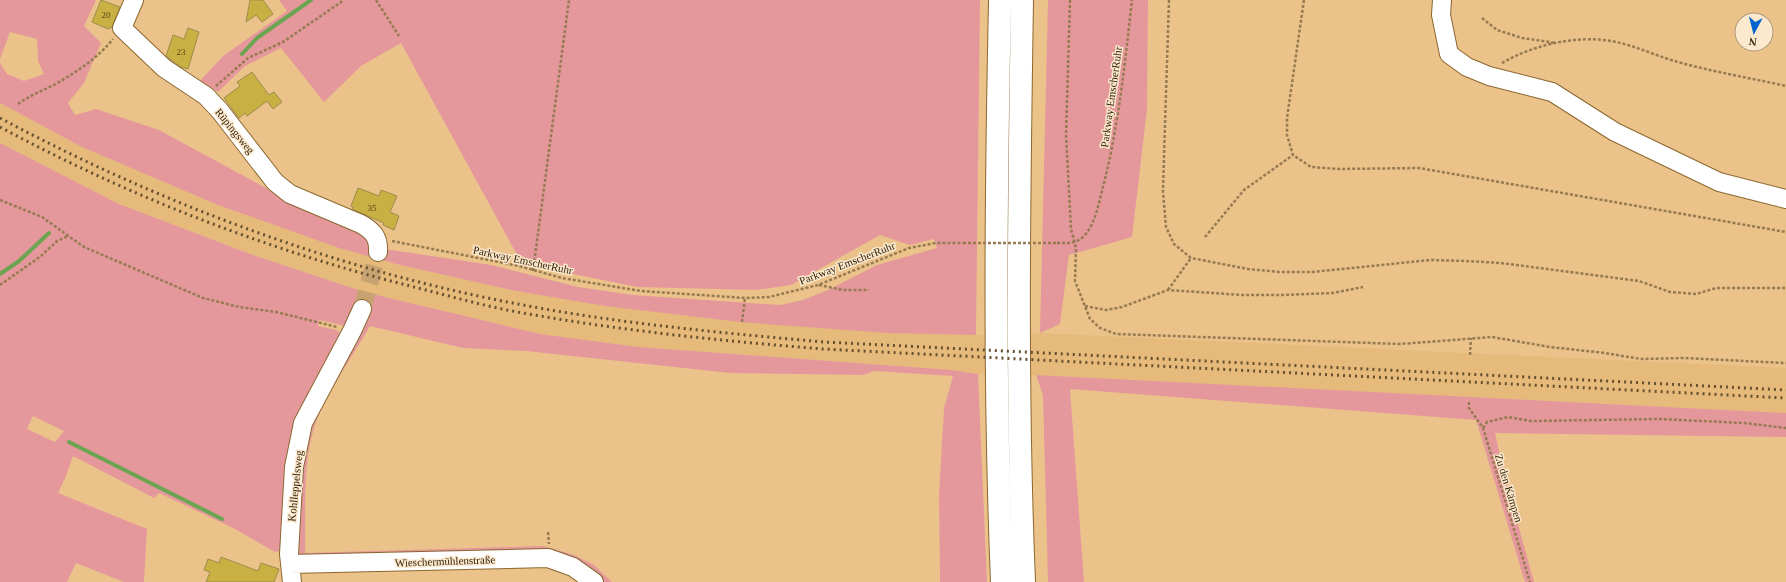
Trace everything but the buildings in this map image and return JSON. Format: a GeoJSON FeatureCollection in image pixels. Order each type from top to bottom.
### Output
{"type":"FeatureCollection","features":[{"type":"Feature","properties":{"kind":"highway"},"geometry":{"type":"LineString","coordinates":[[1000,0],[995,230],[995,366],[1002,582]]}},
{"type":"Feature","properties":{"kind":"highway"},"geometry":{"type":"LineString","coordinates":[[1022,0],[1019,233],[1020,489],[1024,582]]}},
{"type":"Feature","properties":{"kind":"street"},"geometry":{"type":"LineString","coordinates":[[122,28],[134,0]]}},
{"type":"Feature","properties":{"kind":"street"},"geometry":{"type":"LineString","coordinates":[[1442,0],[1441,14],[1449,54],[1467,67],[1489,76],[1552,92],[1615,132],[1719,182],[1786,199]]}},
{"type":"Feature","properties":{"kind":"street","name":"Rüpingsweg"},"geometry":{"type":"LineString","coordinates":[[122,28],[164,68],[206,96],[220,111],[275,182],[290,194],[361,224],[371,230],[378,245]]}},
{"type":"Feature","properties":{"kind":"street","name":"Kohlleppelsweg"},"geometry":{"type":"LineString","coordinates":[[292,582],[289,554],[294,467],[303,423],[352,331],[362,309]]}},
{"type":"Feature","properties":{"kind":"street","name":"Wieschermühlenstraße"},"geometry":{"type":"LineString","coordinates":[[290,564],[548,558],[573,567],[594,582]]}},
{"type":"Feature","properties":{"kind":"path"},"geometry":{"type":"LineString","coordinates":[[206,96],[248,58],[283,42],[344,0]]}},
{"type":"Feature","properties":{"kind":"path"},"geometry":{"type":"LineString","coordinates":[[376,0],[399,36]]}},
{"type":"Feature","properties":{"kind":"path"},"geometry":{"type":"LineString","coordinates":[[533,271],[569,0]]}},
{"type":"Feature","properties":{"kind":"path"},"geometry":{"type":"LineString","coordinates":[[1070,0],[1066,135],[1071,229],[1074,242],[1075,281],[1090,319],[1100,328],[1116,334],[1400,344],[1492,337],[1550,347],[1605,353],[1641,359],[1684,358],[1786,363]]}},
{"type":"Feature","properties":{"kind":"path","name":"Parkway EmscherRuhr"},"geometry":{"type":"LineString","coordinates":[[378,245],[519,266],[562,278],[641,291],[745,298],[769,297],[818,285],[909,248],[936,243],[1074,242],[1082,238],[1093,221],[1112,149],[1125,63],[1132,0]]}},
{"type":"Feature","properties":{"kind":"path"},"geometry":{"type":"LineString","coordinates":[[1169,0],[1163,192],[1166,227],[1174,244],[1191,258],[1248,269],[1279,272],[1312,272],[1430,260],[1466,261],[1501,263],[1639,281],[1670,292],[1696,294],[1716,288],[1786,288]]}},
{"type":"Feature","properties":{"kind":"path"},"geometry":{"type":"LineString","coordinates":[[1304,0],[1287,118],[1287,135],[1294,155],[1311,168],[1419,168],[1786,232]]}},
{"type":"Feature","properties":{"kind":"path"},"geometry":{"type":"LineString","coordinates":[[1482,18],[1497,30],[1522,38],[1558,43]]}},
{"type":"Feature","properties":{"kind":"path"},"geometry":{"type":"LineString","coordinates":[[18,104],[26,98],[69,76],[100,53],[122,28]]}},
{"type":"Feature","properties":{"kind":"path"},"geometry":{"type":"LineString","coordinates":[[1489,76],[1501,64],[1517,55],[1558,43],[1586,39],[1611,41],[1678,62],[1786,86]]}},
{"type":"Feature","properties":{"kind":"path"},"geometry":{"type":"LineString","coordinates":[[1205,237],[1244,190],[1294,155]]}},
{"type":"Feature","properties":{"kind":"path"},"geometry":{"type":"LineString","coordinates":[[0,200],[42,217],[84,247],[203,298],[239,307],[276,312],[352,331]]}},
{"type":"Feature","properties":{"kind":"path"},"geometry":{"type":"LineString","coordinates":[[0,285],[41,256],[57,241],[68,236]]}},
{"type":"Feature","properties":{"kind":"path"},"geometry":{"type":"LineString","coordinates":[[1168,290],[1191,258]]}},
{"type":"Feature","properties":{"kind":"path"},"geometry":{"type":"LineString","coordinates":[[818,285],[843,290],[868,290]]}},
{"type":"Feature","properties":{"kind":"path"},"geometry":{"type":"LineString","coordinates":[[1084,306],[1106,310],[1122,308],[1168,290],[1242,295],[1282,295],[1333,293],[1363,287]]}},
{"type":"Feature","properties":{"kind":"path"},"geometry":{"type":"LineString","coordinates":[[742,322],[745,298]]}},
{"type":"Feature","properties":{"kind":"path"},"geometry":{"type":"LineString","coordinates":[[1470,355],[1471,338]]}},
{"type":"Feature","properties":{"kind":"path","name":"Zu den Kämpen"},"geometry":{"type":"LineString","coordinates":[[1469,402],[1469,408],[1483,428],[1530,582]]}},
{"type":"Feature","properties":{"kind":"path"},"geometry":{"type":"LineString","coordinates":[[1483,428],[1487,422],[1508,417],[1531,421],[1659,419],[1744,423],[1786,428]]}},
{"type":"Feature","properties":{"kind":"shaded area"},"geometry":{"type":"Polygon","coordinates":[[[0,0],[96,0],[84,26],[101,43],[84,83],[68,103],[75,115],[96,109],[159,130],[281,196],[359,231],[372,247],[491,265],[578,287],[633,295],[780,305],[803,300],[828,290],[877,265],[937,248],[934,239],[910,245],[880,235],[791,285],[756,290],[637,287],[533,266],[530,260],[516,253],[401,43],[361,66],[324,102],[281,48],[245,66],[218,92],[200,81],[223,56],[287,11],[279,0],[980,0],[976,335],[887,333],[740,322],[605,306],[516,291],[396,264],[339,248],[218,205],[82,147],[0,103],[0,63],[7,74],[24,81],[44,74],[38,61],[37,39],[10,32],[0,59],[0,0]]]}},
{"type":"Feature","properties":{"kind":"shaded area"},"geometry":{"type":"Polygon","coordinates":[[[1048,0],[1148,0],[1147,109],[1132,237],[1069,255],[1060,324],[1040,333],[1048,0]]]}},
{"type":"Feature","properties":{"kind":"shaded area"},"geometry":{"type":"Polygon","coordinates":[[[0,103],[82,147],[218,205],[339,248],[396,264],[516,291],[605,306],[976,335],[1040,333],[1786,368],[1786,413],[1055,376],[978,374],[952,370],[638,347],[540,334],[364,292],[253,255],[119,204],[0,143],[0,103]]]}},
{"type":"Feature","properties":{"kind":"shaded area"},"geometry":{"type":"Polygon","coordinates":[[[0,143],[119,204],[253,255],[364,292],[540,334],[638,347],[952,370],[978,374],[987,582],[940,582],[939,495],[944,408],[953,376],[874,371],[864,375],[730,373],[526,351],[463,348],[370,326],[332,388],[314,428],[310,443],[306,474],[305,553],[544,546],[574,555],[594,565],[612,582],[598,582],[574,564],[544,554],[391,560],[343,560],[316,557],[314,559],[300,558],[295,551],[298,474],[304,441],[322,393],[351,343],[366,310],[359,308],[354,323],[350,327],[319,320],[318,326],[336,330],[342,334],[343,339],[321,371],[295,431],[291,449],[283,547],[281,551],[275,552],[235,529],[159,493],[154,498],[73,456],[58,493],[147,529],[144,582],[124,582],[76,563],[67,582],[0,582],[0,143]],[[33,416],[27,429],[55,442],[64,431],[33,416]]]}},
{"type":"Feature","properties":{"kind":"shaded area"},"geometry":{"type":"Polygon","coordinates":[[[1036,375],[1786,413],[1786,437],[1495,433],[1506,481],[1534,582],[1525,582],[1476,420],[1070,389],[1084,582],[1048,582],[1043,395],[1036,375]]]}},
{"type":"Feature","properties":{"kind":"waterway"},"geometry":{"type":"LineString","coordinates":[[242,54],[257,38],[311,0]]}},
{"type":"Feature","properties":{"kind":"waterway"},"geometry":{"type":"LineString","coordinates":[[0,274],[19,261],[49,233]]}},
{"type":"Feature","properties":{"kind":"waterway"},"geometry":{"type":"LineString","coordinates":[[69,442],[222,519]]}},
{"type":"Feature","properties":{"kind":"tunnel"},"geometry":{"type":"LineString","coordinates":[[362,309],[378,252]]}},
{"type":"Feature","properties":{"kind":"railway"},"geometry":{"type":"LineString","coordinates":[[0,118],[62,150],[125,179],[254,231],[321,254],[387,274],[455,291],[598,318],[824,342],[1786,390]]}},
{"type":"Feature","properties":{"kind":"railway"},"geometry":{"type":"LineString","coordinates":[[0,127],[50,153],[152,200],[204,221],[310,258],[364,274],[484,305],[598,325],[710,339],[823,349],[1786,398]]}}]}
